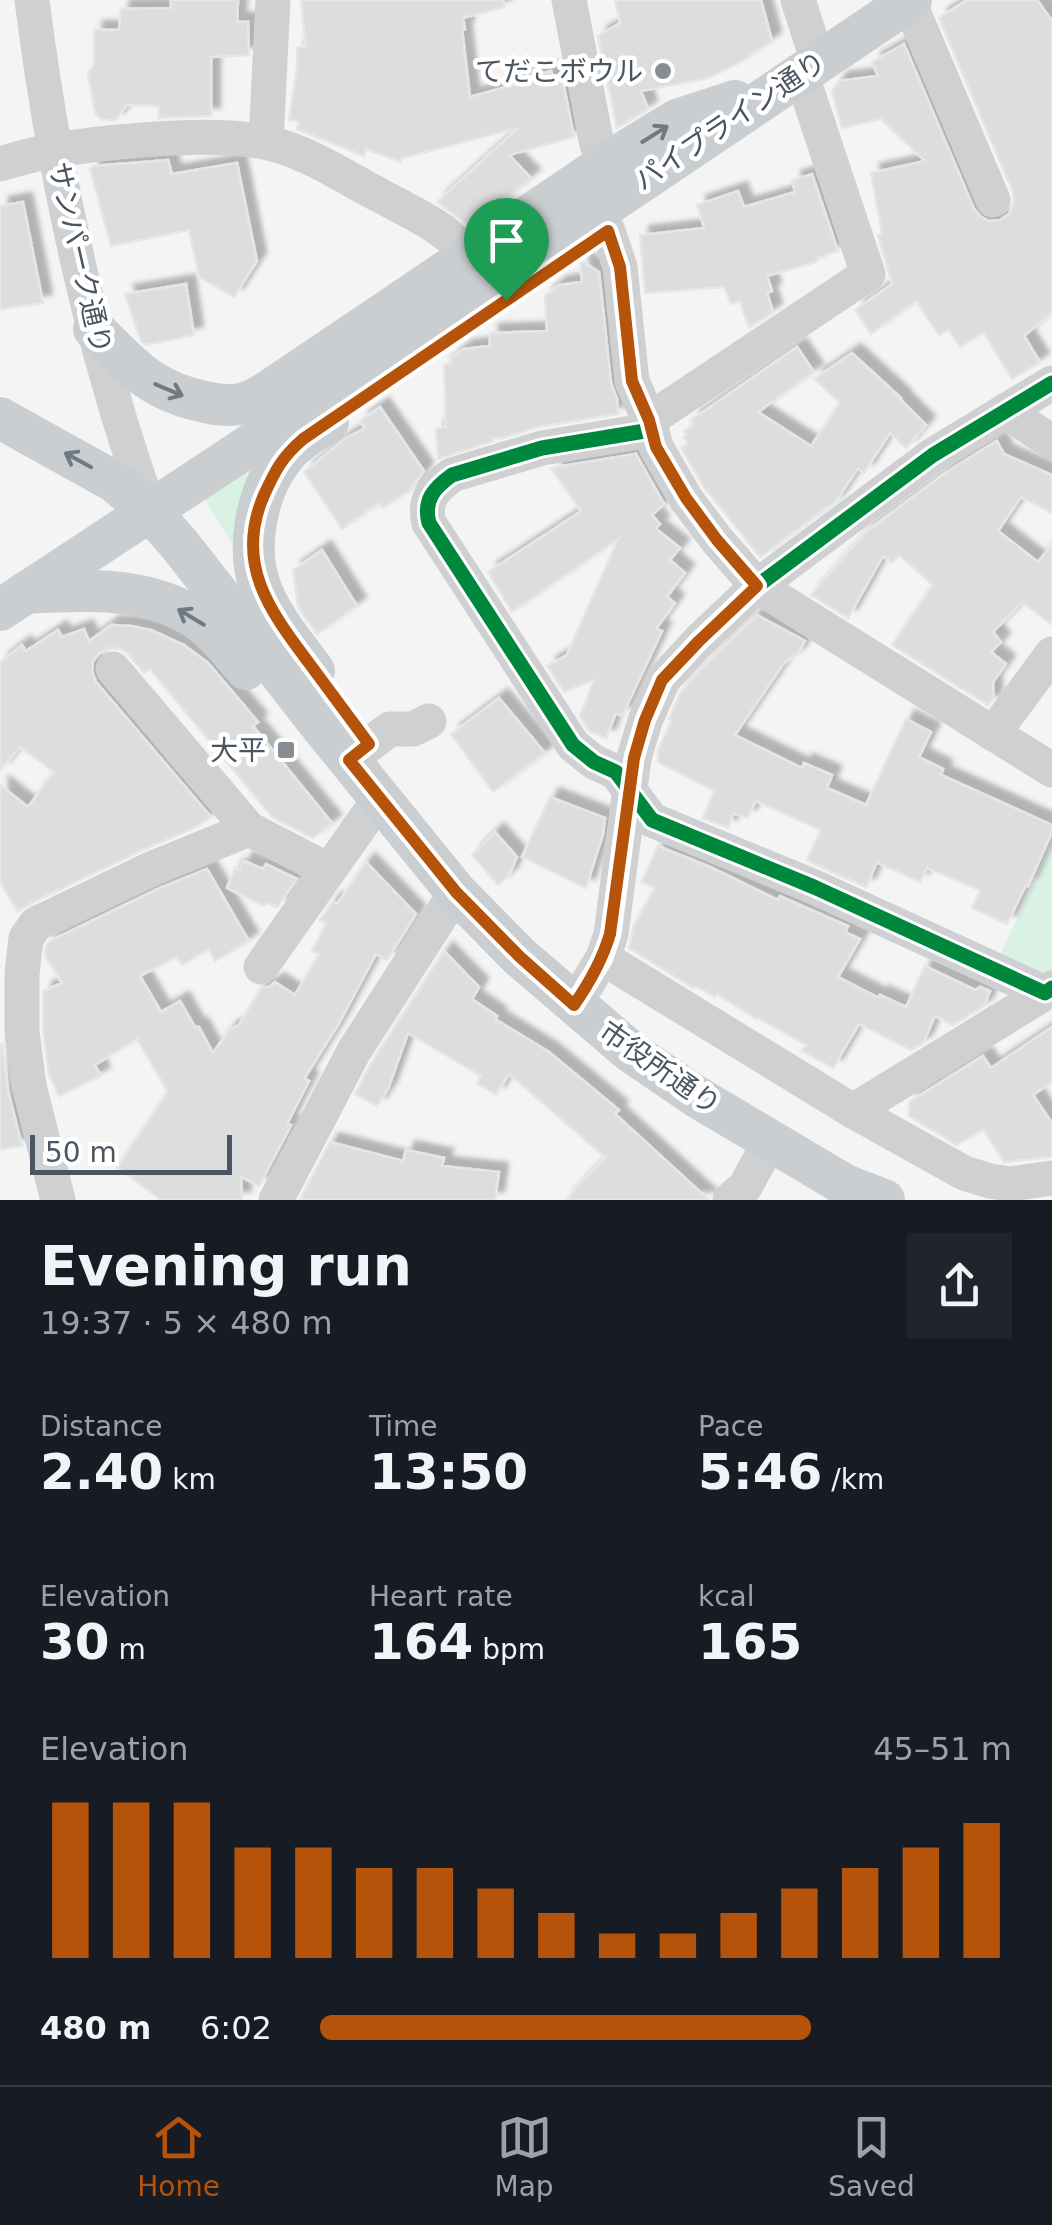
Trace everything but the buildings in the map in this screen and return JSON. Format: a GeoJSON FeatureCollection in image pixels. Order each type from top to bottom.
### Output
{"type":"FeatureCollection","features":[{"type":"Feature","properties":{"kind":"main road","name":"パイプライン通り"},"geometry":{"type":"LineString","coordinates":[[12,602],[910,1]]}},
{"type":"Feature","properties":{"kind":"main road"},"geometry":{"type":"LineString","coordinates":[[94,330],[158,388],[225,406],[243,404],[266,394],[468,255],[677,120],[800,74]]}},
{"type":"Feature","properties":{"kind":"main road"},"geometry":{"type":"LineString","coordinates":[[359,752],[261,590],[255,527],[260,506],[286,454],[689,176],[800,74]]}},
{"type":"Feature","properties":{"kind":"main road"},"geometry":{"type":"LineString","coordinates":[[0,418],[114,482],[150,511],[318,722]]}},
{"type":"Feature","properties":{"kind":"main road"},"geometry":{"type":"LineString","coordinates":[[12,602],[106,591],[161,602],[192,616],[210,630],[271,698],[318,722],[359,752],[381,760],[391,811]]}},
{"type":"Feature","properties":{"kind":"main road","name":"市役所通り"},"geometry":{"type":"LineString","coordinates":[[391,811],[456,892],[520,957],[631,1052],[697,1097],[865,1195]]}},
{"type":"Feature","properties":{"kind":"street","name":"サンパーク通り"},"geometry":{"type":"LineString","coordinates":[[32,0],[54,149],[94,330],[150,511]]}},
{"type":"Feature","properties":{"kind":"street"},"geometry":{"type":"LineString","coordinates":[[266,142],[273,0]]}},
{"type":"Feature","properties":{"kind":"street"},"geometry":{"type":"LineString","coordinates":[[569,0],[597,144],[610,161]]}},
{"type":"Feature","properties":{"kind":"street"},"geometry":{"type":"LineString","coordinates":[[798,0],[800,74],[868,274],[650,425],[542,448],[452,475],[432,492],[426,513],[573,745],[594,762],[616,772],[652,820],[814,886],[1048,990]]}},
{"type":"Feature","properties":{"kind":"street"},"geometry":{"type":"LineString","coordinates":[[910,1],[993,200]]}},
{"type":"Feature","properties":{"kind":"street"},"geometry":{"type":"LineString","coordinates":[[0,164],[80,144],[174,138],[266,142],[301,154],[422,218],[456,239],[468,255]]}},
{"type":"Feature","properties":{"kind":"street"},"geometry":{"type":"LineString","coordinates":[[608,231],[620,267],[632,381],[656,447],[717,540],[757,586],[1052,770]]}},
{"type":"Feature","properties":{"kind":"street"},"geometry":{"type":"LineString","coordinates":[[574,1005],[603,958],[610,934],[634,758],[662,680],[757,586],[932,455],[1052,383]]}},
{"type":"Feature","properties":{"kind":"street"},"geometry":{"type":"LineString","coordinates":[[1005,411],[1052,442]]}},
{"type":"Feature","properties":{"kind":"street"},"geometry":{"type":"LineString","coordinates":[[993,734],[1052,654]]}},
{"type":"Feature","properties":{"kind":"street"},"geometry":{"type":"LineString","coordinates":[[112,668],[249,829],[328,870]]}},
{"type":"Feature","properties":{"kind":"street"},"geometry":{"type":"LineString","coordinates":[[359,752],[390,728],[413,730],[428,721]]}},
{"type":"Feature","properties":{"kind":"street"},"geometry":{"type":"LineString","coordinates":[[262,967],[328,870],[391,811]]}},
{"type":"Feature","properties":{"kind":"street"},"geometry":{"type":"LineString","coordinates":[[58,1200],[30,1086],[22,1032],[26,938],[36,924],[151,869],[249,829]]}},
{"type":"Feature","properties":{"kind":"street"},"geometry":{"type":"LineString","coordinates":[[276,1200],[354,1051],[456,892]]}},
{"type":"Feature","properties":{"kind":"street"},"geometry":{"type":"LineString","coordinates":[[603,958],[964,1174],[1010,1184],[1052,1178]]}},
{"type":"Feature","properties":{"kind":"street"},"geometry":{"type":"LineString","coordinates":[[854,1111],[1048,990]]}},
{"type":"Feature","properties":{"kind":"street"},"geometry":{"type":"LineString","coordinates":[[730,1200],[745,1187],[770,1141]]}},
{"type":"Feature","properties":{"kind":"green space"},"geometry":{"type":"Polygon","coordinates":[[[267,456],[238,554],[205,500],[267,456]]]}},
{"type":"Feature","properties":{"kind":"green space"},"geometry":{"type":"Polygon","coordinates":[[[1052,845],[1052,971],[1041,978],[998,959],[1052,845]]]}},
{"type":"Feature","properties":{"kind":"cycle path"},"geometry":{"type":"LineString","coordinates":[[574,1005],[603,958],[611,934],[634,758],[663,680],[757,586],[933,455],[1052,383]]}},
{"type":"Feature","properties":{"kind":"cycle path"},"geometry":{"type":"LineString","coordinates":[[651,430],[542,448],[452,475],[429,501],[429,523],[573,745],[594,762],[616,772],[652,820],[814,887],[1045,993],[1052,988]]}},
{"type":"Feature","properties":{"kind":"place","name":"てだこボウル"},"geometry":{"type":"Point","coordinates":[663,71]}},
{"type":"Feature","properties":{"kind":"place","name":"大平"},"geometry":{"type":"Point","coordinates":[286,750]}},
{"type":"Feature","properties":{"kind":"route"},"geometry":{"type":"LineString","coordinates":[[608,231],[620,267],[632,381],[656,447],[686,498],[757,586],[662,680],[634,758],[610,934],[603,958],[574,1005],[456,892],[349,760],[369,744],[274,616],[261,590],[254,548],[260,506],[286,454],[506,300],[608,231]]}}]}
